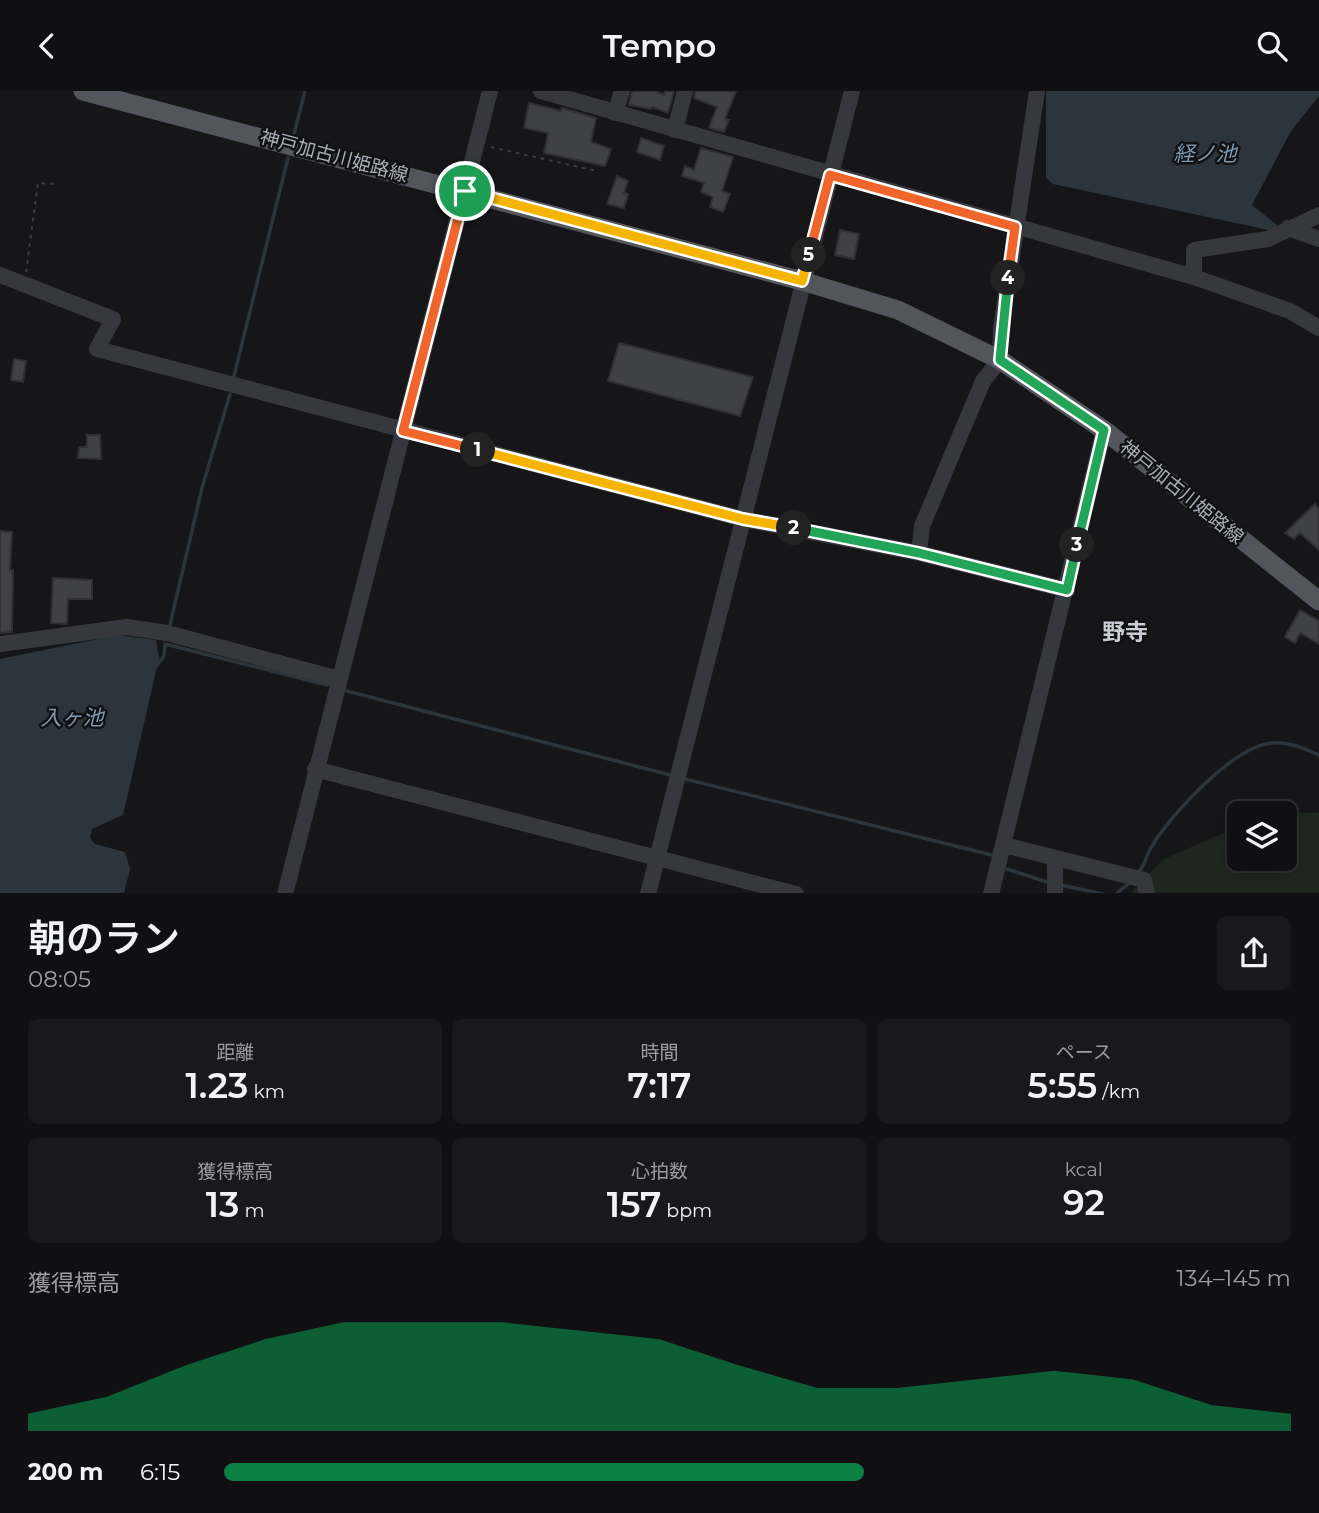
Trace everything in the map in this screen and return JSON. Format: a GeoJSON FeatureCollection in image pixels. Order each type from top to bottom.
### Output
{"type":"FeatureCollection","features":[{"type":"Feature","properties":{"kind":"main road","name":"神戸加古川姫路線"},"geometry":{"type":"LineString","coordinates":[[83,91],[127,97],[802,281],[898,310],[1000,360],[1104,430],[1319,601]]}},
{"type":"Feature","properties":{"kind":"street"},"geometry":{"type":"LineString","coordinates":[[285,893],[490,91]]}},
{"type":"Feature","properties":{"kind":"street"},"geometry":{"type":"LineString","coordinates":[[541,91],[1195,277],[1290,311],[1319,328]]}},
{"type":"Feature","properties":{"kind":"street"},"geometry":{"type":"LineString","coordinates":[[615,113],[622,91]]}},
{"type":"Feature","properties":{"kind":"street"},"geometry":{"type":"LineString","coordinates":[[675,130],[685,91]]}},
{"type":"Feature","properties":{"kind":"street"},"geometry":{"type":"LineString","coordinates":[[648,893],[852,91]]}},
{"type":"Feature","properties":{"kind":"street"},"geometry":{"type":"LineString","coordinates":[[919,553],[922,526],[978,393],[1000,360],[1001,328],[1037,91]]}},
{"type":"Feature","properties":{"kind":"street"},"geometry":{"type":"LineString","coordinates":[[1195,277],[1194,250],[1268,239],[1319,215]]}},
{"type":"Feature","properties":{"kind":"street"},"geometry":{"type":"LineString","coordinates":[[1287,228],[1319,239]]}},
{"type":"Feature","properties":{"kind":"street"},"geometry":{"type":"LineString","coordinates":[[0,275],[113,319],[97,349],[743,519],[919,553],[1067,590]]}},
{"type":"Feature","properties":{"kind":"street"},"geometry":{"type":"LineString","coordinates":[[991,893],[1104,430]]}},
{"type":"Feature","properties":{"kind":"street"},"geometry":{"type":"LineString","coordinates":[[0,644],[127,627],[167,633],[339,679]]}},
{"type":"Feature","properties":{"kind":"street"},"geometry":{"type":"LineString","coordinates":[[315,769],[792,893]]}},
{"type":"Feature","properties":{"kind":"street"},"geometry":{"type":"LineString","coordinates":[[1004,845],[1144,880],[1147,893]]}},
{"type":"Feature","properties":{"kind":"street"},"geometry":{"type":"LineString","coordinates":[[1055,857],[1055,887]]}},
{"type":"Feature","properties":{"kind":"path"},"geometry":{"type":"LineString","coordinates":[[477,143],[597,171]]}},
{"type":"Feature","properties":{"kind":"path"},"geometry":{"type":"LineString","coordinates":[[24,283],[38,183],[57,184]]}},
{"type":"Feature","properties":{"kind":"shaded area"},"geometry":{"type":"Polygon","coordinates":[[[1297,813],[1319,813],[1319,893],[1131,893],[1162,860],[1227,831],[1227,871],[1297,871],[1297,813]]]}},
{"type":"Feature","properties":{"kind":"water","name":"経ノ池"},"geometry":{"type":"Polygon","coordinates":[[[1046,91],[1319,91],[1319,96],[1291,131],[1252,205],[1277,225],[1273,231],[1053,184],[1046,178],[1046,91]]]}},
{"type":"Feature","properties":{"kind":"water","name":"入ヶ池"},"geometry":{"type":"Polygon","coordinates":[[[118,635],[156,640],[159,658],[123,815],[92,829],[90,838],[95,844],[125,852],[130,869],[124,893],[0,893],[0,659],[118,635]]]}},
{"type":"Feature","properties":{"kind":"building"},"geometry":{"type":"Polygon","coordinates":[[[632,91],[655,91],[664,95],[665,91],[674,91],[668,113],[652,107],[629,105],[632,91]]]}},
{"type":"Feature","properties":{"kind":"building"},"geometry":{"type":"Polygon","coordinates":[[[695,91],[736,91],[725,119],[729,120],[724,132],[709,128],[717,107],[694,98],[695,91]]]}},
{"type":"Feature","properties":{"kind":"building"},"geometry":{"type":"Polygon","coordinates":[[[529,103],[561,111],[562,108],[596,118],[591,142],[611,149],[605,166],[544,153],[548,133],[524,128],[529,103]]]}},
{"type":"Feature","properties":{"kind":"building"},"geometry":{"type":"Polygon","coordinates":[[[641,138],[664,146],[660,160],[637,152],[641,138]]]}},
{"type":"Feature","properties":{"kind":"building"},"geometry":{"type":"Polygon","coordinates":[[[701,148],[733,157],[722,191],[730,194],[723,212],[710,207],[713,197],[701,192],[704,183],[682,176],[685,166],[694,170],[701,148]]]}},
{"type":"Feature","properties":{"kind":"building"},"geometry":{"type":"Polygon","coordinates":[[[617,176],[628,181],[624,193],[628,194],[624,208],[607,204],[617,176]]]}},
{"type":"Feature","properties":{"kind":"building"},"geometry":{"type":"Polygon","coordinates":[[[840,230],[859,234],[854,259],[835,255],[840,230]]]}},
{"type":"Feature","properties":{"kind":"building"},"geometry":{"type":"Polygon","coordinates":[[[619,343],[753,377],[740,416],[608,381],[619,343]]]}},
{"type":"Feature","properties":{"kind":"building"},"geometry":{"type":"Polygon","coordinates":[[[14,359],[26,361],[23,382],[11,380],[14,359]]]}},
{"type":"Feature","properties":{"kind":"building"},"geometry":{"type":"Polygon","coordinates":[[[87,435],[100,435],[101,459],[78,458],[79,447],[87,447],[87,435]]]}},
{"type":"Feature","properties":{"kind":"building"},"geometry":{"type":"Polygon","coordinates":[[[1315,504],[1319,509],[1319,550],[1300,533],[1294,539],[1285,533],[1315,504]]]}},
{"type":"Feature","properties":{"kind":"building"},"geometry":{"type":"Polygon","coordinates":[[[0,531],[12,532],[10,570],[13,570],[12,632],[0,633],[0,531]]]}},
{"type":"Feature","properties":{"kind":"building"},"geometry":{"type":"Polygon","coordinates":[[[53,578],[92,580],[92,599],[68,599],[67,624],[51,623],[53,578]]]}},
{"type":"Feature","properties":{"kind":"building"},"geometry":{"type":"Polygon","coordinates":[[[1300,610],[1319,621],[1319,644],[1300,633],[1295,643],[1285,637],[1300,610]]]}},
{"type":"Feature","properties":{"kind":"waterway"},"geometry":{"type":"LineString","coordinates":[[293,138],[305,91]]}},
{"type":"Feature","properties":{"kind":"waterway"},"geometry":{"type":"LineString","coordinates":[[233,380],[288,158]]}},
{"type":"Feature","properties":{"kind":"waterway"},"geometry":{"type":"LineString","coordinates":[[169,629],[202,488],[230,394]]}},
{"type":"Feature","properties":{"kind":"waterway"},"geometry":{"type":"LineString","coordinates":[[155,668],[164,656],[165,644],[327,685]]}},
{"type":"Feature","properties":{"kind":"waterway"},"geometry":{"type":"LineString","coordinates":[[347,691],[674,776]]}},
{"type":"Feature","properties":{"kind":"waterway"},"geometry":{"type":"LineString","coordinates":[[1137,874],[1152,846],[1173,817],[1222,768],[1240,756],[1272,743],[1296,746],[1319,755]]}},
{"type":"Feature","properties":{"kind":"waterway"},"geometry":{"type":"LineString","coordinates":[[681,778],[996,856]]}},
{"type":"Feature","properties":{"kind":"waterway"},"geometry":{"type":"LineString","coordinates":[[1004,868],[1050,883]]}},
{"type":"Feature","properties":{"kind":"waterway"},"geometry":{"type":"LineString","coordinates":[[1117,893],[1129,883]]}},
{"type":"Feature","properties":{"kind":"waterway"},"geometry":{"type":"LineString","coordinates":[[1061,885],[1098,893]]}},
{"type":"Feature","properties":{"kind":"district","name":"野寺"},"geometry":{"type":"Point","coordinates":[1125,632]}},
{"type":"Feature","properties":{"kind":"route"},"geometry":{"type":"LineString","coordinates":[[830,175],[1015,227],[1001,328],[1000,360],[1104,430],[1067,590],[919,553],[743,519],[403,431],[465,191],[802,281],[830,175]]}}]}
